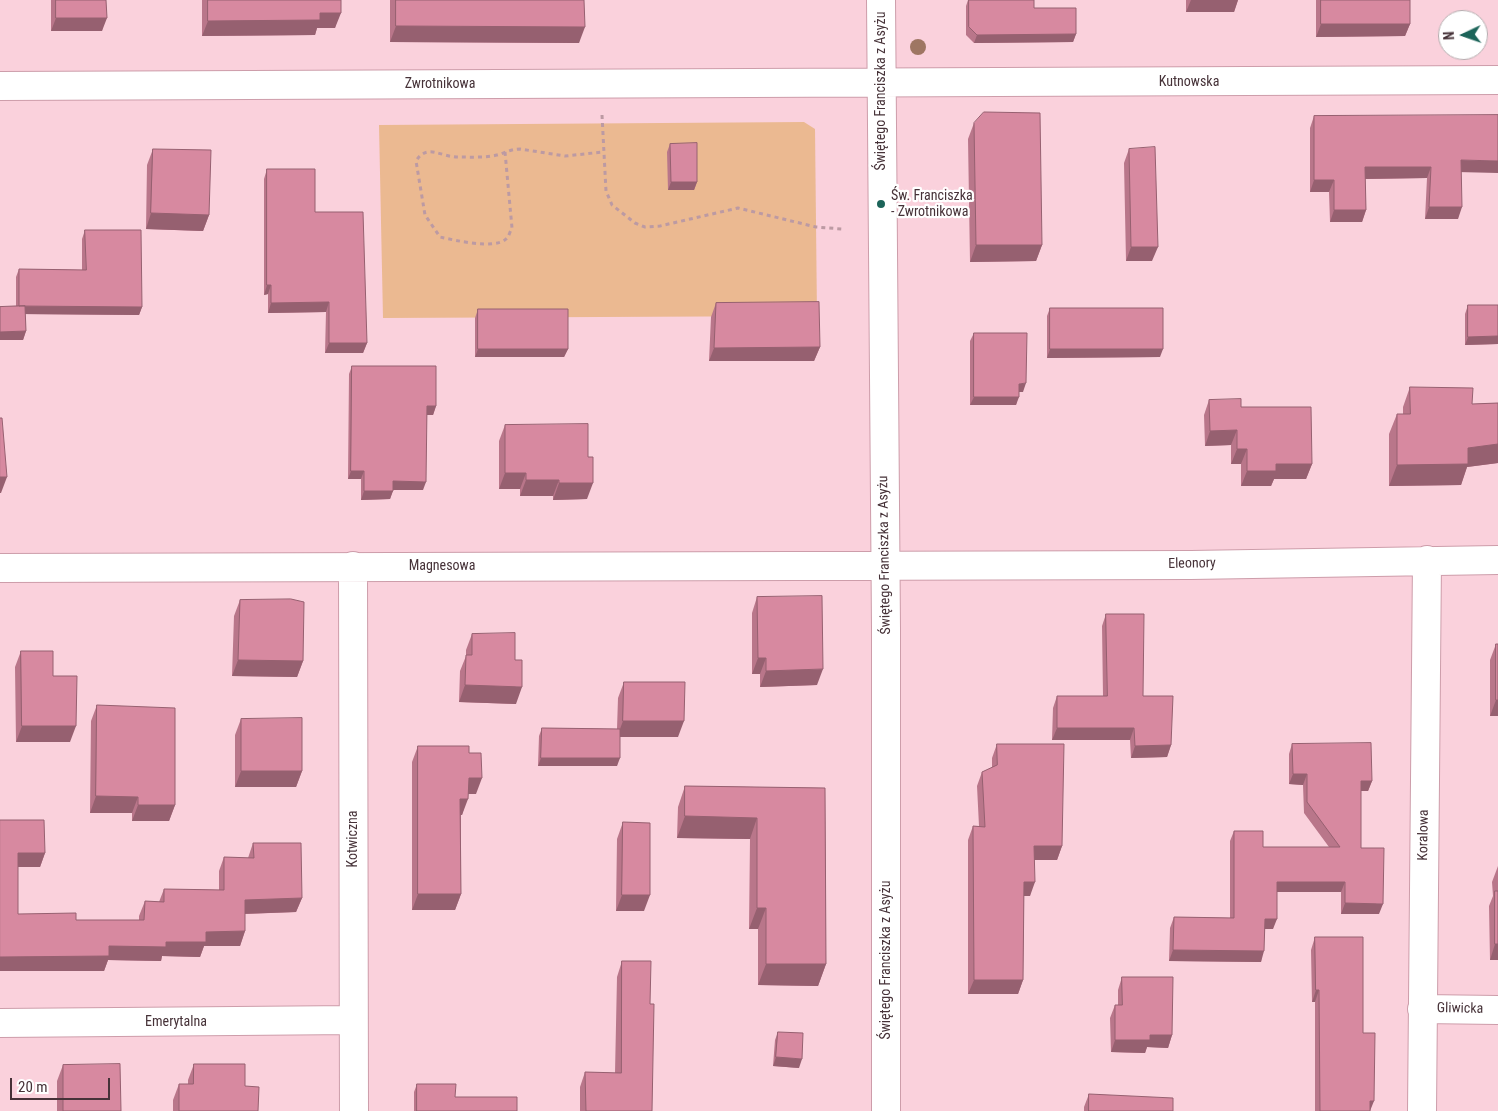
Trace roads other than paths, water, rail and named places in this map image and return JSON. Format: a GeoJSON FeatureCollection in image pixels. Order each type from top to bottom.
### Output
{"type":"FeatureCollection","features":[{"type":"Feature","properties":{"kind":"street","name":"Świętego Franciszka z Asyżu"},"geometry":{"type":"LineString","coordinates":[[881,0],[886,1111]]}},
{"type":"Feature","properties":{"kind":"street","name":"Kutnowska"},"geometry":{"type":"LineString","coordinates":[[881,84],[1498,80]]}},
{"type":"Feature","properties":{"kind":"street","name":"Zwrotnikowa"},"geometry":{"type":"LineString","coordinates":[[0,86],[881,84]]}},
{"type":"Feature","properties":{"kind":"street","name":"Koralowa"},"geometry":{"type":"LineString","coordinates":[[1422,1111],[1427,560]]}},
{"type":"Feature","properties":{"kind":"street","name":"Eleonory"},"geometry":{"type":"LineString","coordinates":[[885,565],[1191,565],[1498,560]]}},
{"type":"Feature","properties":{"kind":"street","name":"Magnesowa"},"geometry":{"type":"LineString","coordinates":[[0,568],[885,565]]}},
{"type":"Feature","properties":{"kind":"street","name":"Kotwiczna"},"geometry":{"type":"LineString","coordinates":[[353,566],[354,1111]]}},
{"type":"Feature","properties":{"kind":"street","name":"Gliwicka"},"geometry":{"type":"LineString","coordinates":[[1422,1009],[1498,1010]]}},
{"type":"Feature","properties":{"kind":"street","name":"Emerytalna"},"geometry":{"type":"LineString","coordinates":[[0,1022],[353,1020]]}},
{"type":"Feature","properties":{"kind":"place","name":"Św. Franciszka - Zwrotnikowa"},"geometry":{"type":"Point","coordinates":[881,204]}}]}
